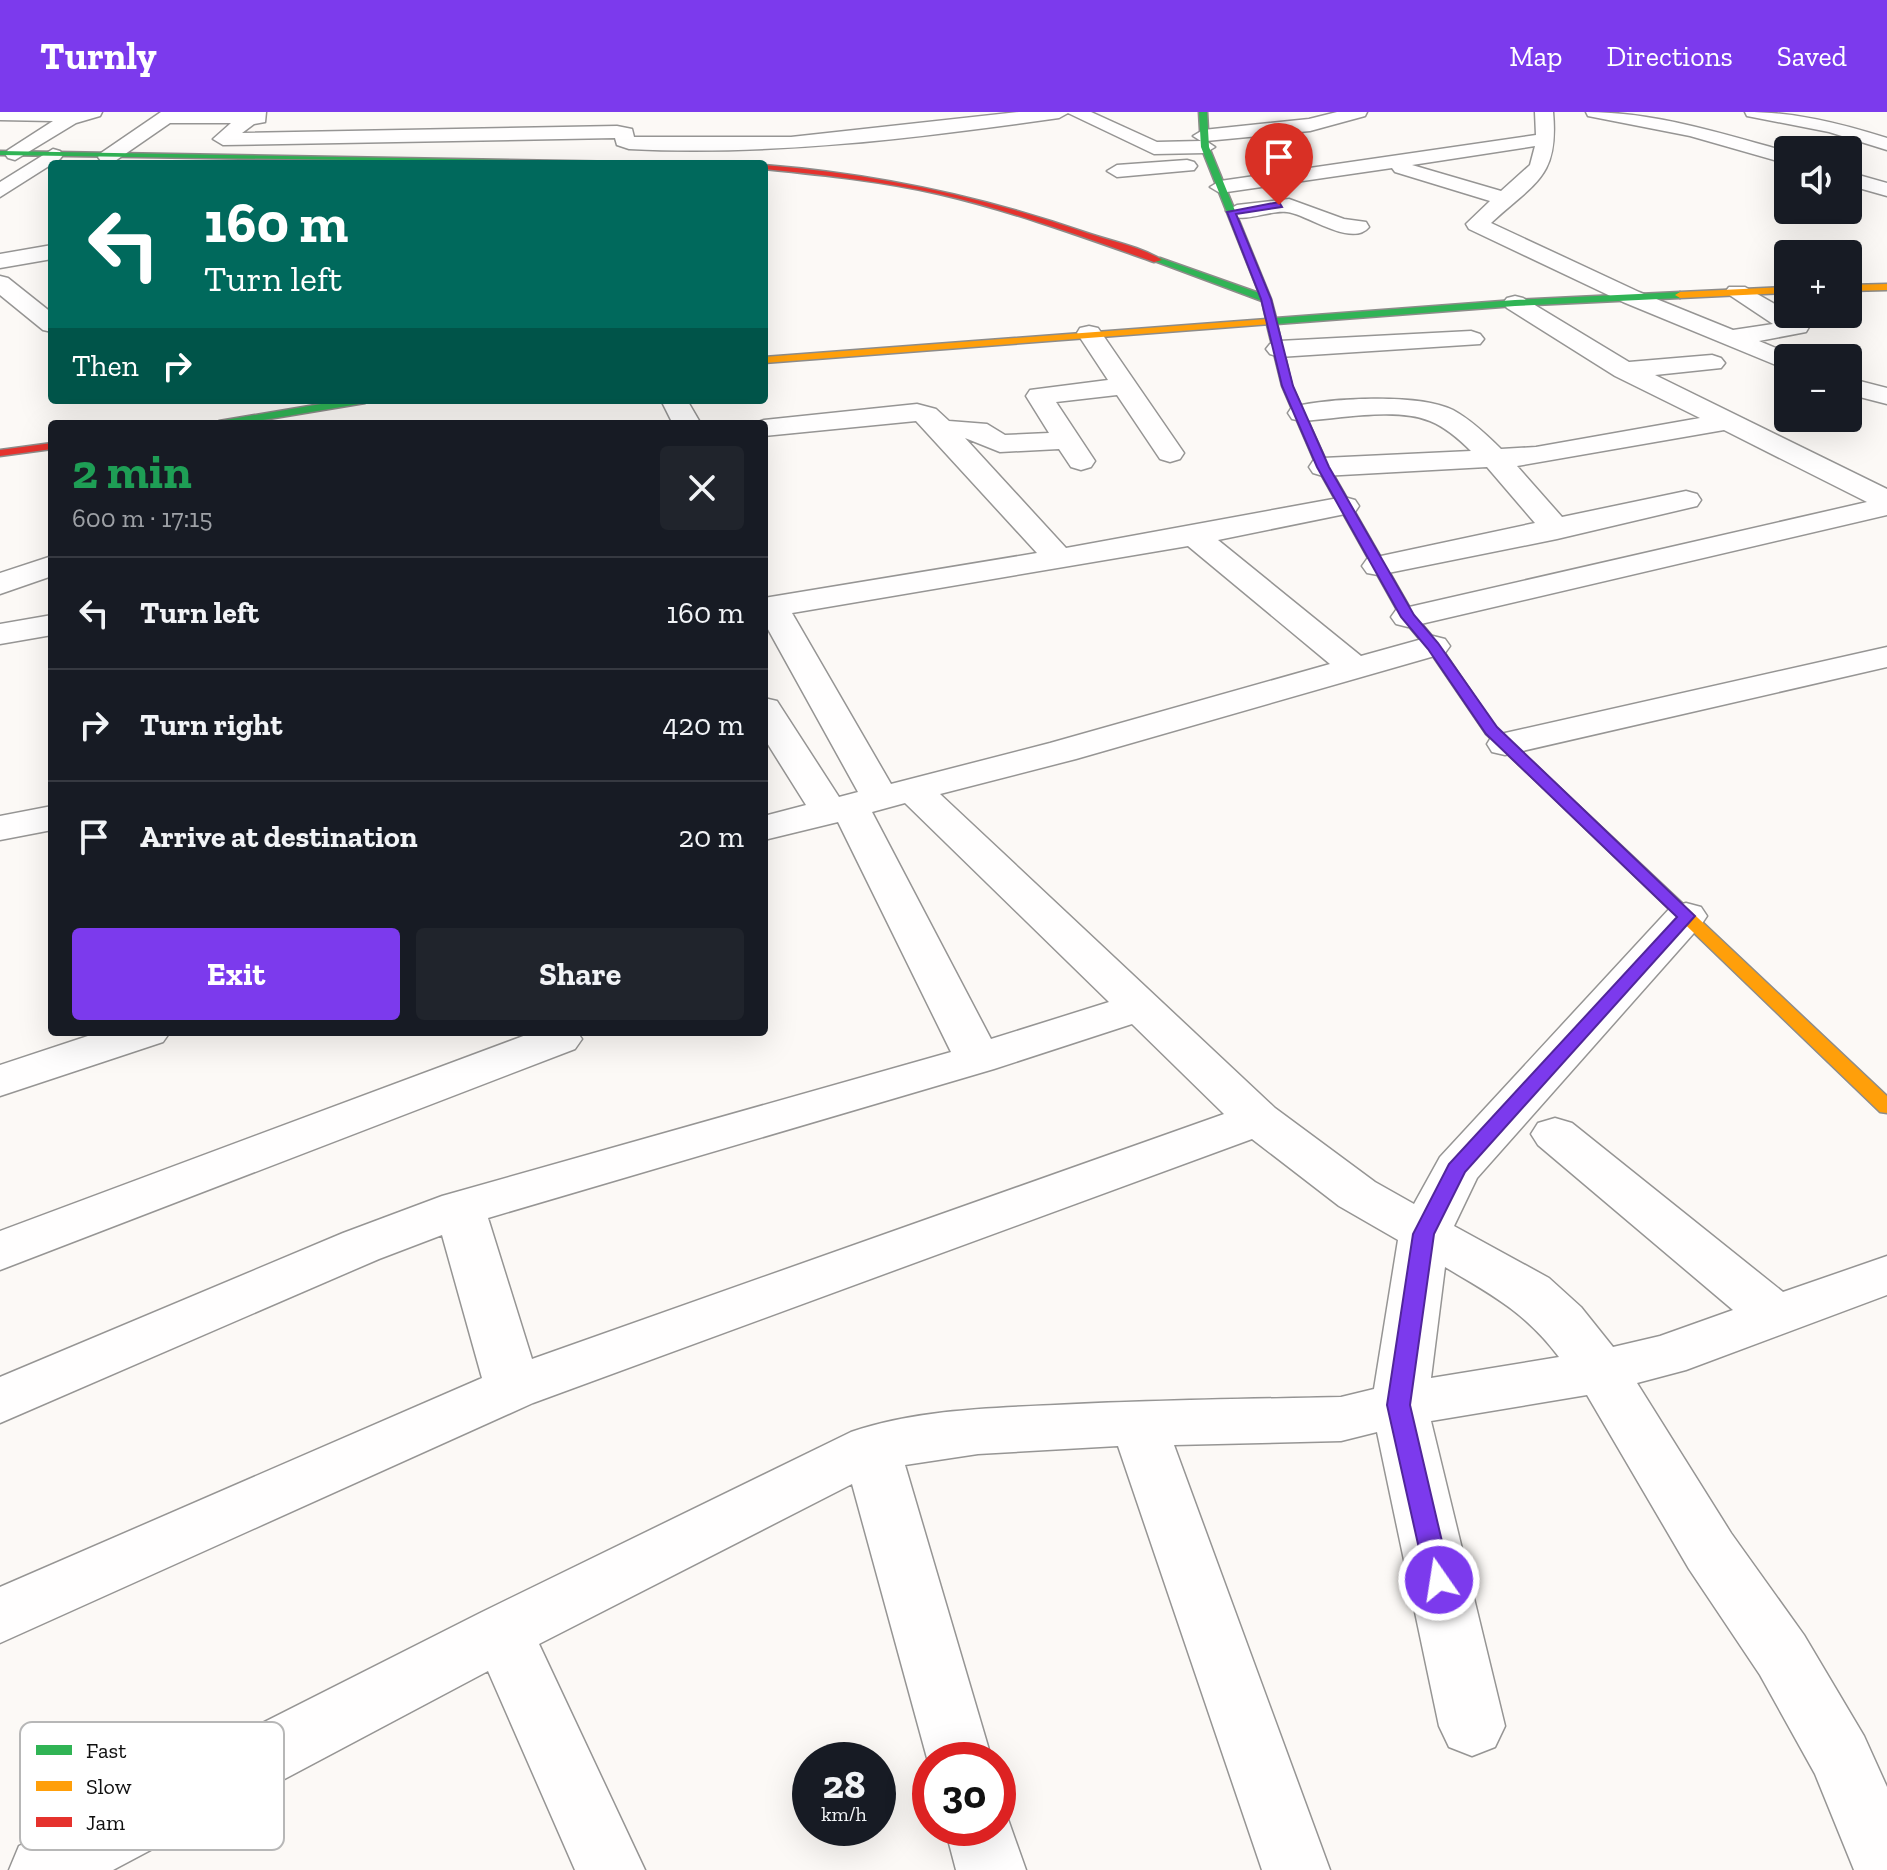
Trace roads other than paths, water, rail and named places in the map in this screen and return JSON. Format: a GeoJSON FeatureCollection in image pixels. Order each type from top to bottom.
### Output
{"type":"FeatureCollection","features":[{"type":"Feature","properties":{"kind":"street"},"geometry":{"type":"LineString","coordinates":[[326,118],[538,124],[625,133],[624,141],[629,143],[714,154],[949,129],[1059,112]]}},
{"type":"Feature","properties":{"kind":"street"},"geometry":{"type":"LineString","coordinates":[[1076,112],[1154,148],[1207,149]]}},
{"type":"Feature","properties":{"kind":"street"},"geometry":{"type":"LineString","coordinates":[[1203,112],[1207,149],[1266,299],[1287,386],[1302,413],[1323,467],[1408,617],[1433,646],[1491,731],[1887,1107]]}},
{"type":"Feature","properties":{"kind":"street"},"geometry":{"type":"LineString","coordinates":[[1117,171],[1358,112]]}},
{"type":"Feature","properties":{"kind":"street"},"geometry":{"type":"LineString","coordinates":[[1544,112],[1546,139],[1540,167],[1477,224],[1631,297],[1774,356]]}},
{"type":"Feature","properties":{"kind":"street"},"geometry":{"type":"LineString","coordinates":[[1595,112],[1703,134],[1774,153]]}},
{"type":"Feature","properties":{"kind":"street"},"geometry":{"type":"LineString","coordinates":[[1754,112],[1857,133],[1887,144]]}},
{"type":"Feature","properties":{"kind":"street"},"geometry":{"type":"LineString","coordinates":[[0,114],[84,114]]}},
{"type":"Feature","properties":{"kind":"street"},"geometry":{"type":"LineString","coordinates":[[8,154],[84,114]]}},
{"type":"Feature","properties":{"kind":"street"},"geometry":{"type":"LineString","coordinates":[[108,157],[170,114],[280,118]]}},
{"type":"Feature","properties":{"kind":"street"},"geometry":{"type":"LineString","coordinates":[[200,159],[253,115]]}},
{"type":"Feature","properties":{"kind":"street"},"geometry":{"type":"LineString","coordinates":[[1014,118],[1037,131]]}},
{"type":"Feature","properties":{"kind":"street"},"geometry":{"type":"LineString","coordinates":[[1324,121],[1370,133]]}},
{"type":"Feature","properties":{"kind":"street"},"geometry":{"type":"LineString","coordinates":[[223,139],[538,124]]}},
{"type":"Feature","properties":{"kind":"street"},"geometry":{"type":"LineString","coordinates":[[516,160],[538,124]]}},
{"type":"Feature","properties":{"kind":"street"},"geometry":{"type":"LineString","coordinates":[[707,125],[714,154]]}},
{"type":"Feature","properties":{"kind":"street"},"geometry":{"type":"LineString","coordinates":[[1848,136],[1887,125]]}},
{"type":"Feature","properties":{"kind":"street"},"geometry":{"type":"LineString","coordinates":[[1220,187],[1546,139]]}},
{"type":"Feature","properties":{"kind":"street"},"geometry":{"type":"LineString","coordinates":[[1400,141],[1446,153]]}},
{"type":"Feature","properties":{"kind":"street"},"geometry":{"type":"LineString","coordinates":[[8,154],[132,160]]}},
{"type":"Feature","properties":{"kind":"street"},"geometry":{"type":"LineString","coordinates":[[0,192],[53,155]]}},
{"type":"Feature","properties":{"kind":"street"},"geometry":{"type":"LineString","coordinates":[[170,160],[263,160]]}},
{"type":"Feature","properties":{"kind":"street"},"geometry":{"type":"LineString","coordinates":[[1387,162],[1420,175],[1458,183],[1506,199]]}},
{"type":"Feature","properties":{"kind":"street"},"geometry":{"type":"LineString","coordinates":[[768,167],[851,176],[990,205],[1266,299]]}},
{"type":"Feature","properties":{"kind":"street"},"geometry":{"type":"LineString","coordinates":[[1862,182],[1887,190]]}},
{"type":"Feature","properties":{"kind":"street"},"geometry":{"type":"LineString","coordinates":[[0,192],[39,193]]}},
{"type":"Feature","properties":{"kind":"street"},"geometry":{"type":"LineString","coordinates":[[1231,212],[1289,205],[1340,225],[1358,227]]}},
{"type":"Feature","properties":{"kind":"street"},"geometry":{"type":"LineString","coordinates":[[0,261],[48,253]]}},
{"type":"Feature","properties":{"kind":"street"},"geometry":{"type":"LineString","coordinates":[[2,286],[39,295],[48,316]]}},
{"type":"Feature","properties":{"kind":"street"},"geometry":{"type":"LineString","coordinates":[[1862,288],[1887,287]]}},
{"type":"Feature","properties":{"kind":"street"},"geometry":{"type":"LineString","coordinates":[[768,360],[1515,303],[1774,291]]}},
{"type":"Feature","properties":{"kind":"street"},"geometry":{"type":"LineString","coordinates":[[1732,338],[1797,327],[1737,292]]}},
{"type":"Feature","properties":{"kind":"street"},"geometry":{"type":"LineString","coordinates":[[1515,303],[1624,370],[1887,500]]}},
{"type":"Feature","properties":{"kind":"street"},"geometry":{"type":"LineString","coordinates":[[1089,333],[1170,453]]}},
{"type":"Feature","properties":{"kind":"street"},"geometry":{"type":"LineString","coordinates":[[1279,349],[1471,339]]}},
{"type":"Feature","properties":{"kind":"street"},"geometry":{"type":"LineString","coordinates":[[1624,370],[1712,363]]}},
{"type":"Feature","properties":{"kind":"street"},"geometry":{"type":"LineString","coordinates":[[1083,464],[1039,396],[1126,386]]}},
{"type":"Feature","properties":{"kind":"street"},"geometry":{"type":"LineString","coordinates":[[1862,390],[1887,396]]}},
{"type":"Feature","properties":{"kind":"street"},"geometry":{"type":"LineString","coordinates":[[246,420],[325,404]]}},
{"type":"Feature","properties":{"kind":"street"},"geometry":{"type":"LineString","coordinates":[[1302,413],[1427,410],[1457,424],[1495,459],[1557,530]]}},
{"type":"Feature","properties":{"kind":"street"},"geometry":{"type":"LineString","coordinates":[[768,428],[917,412],[926,415],[1059,559]]}},
{"type":"Feature","properties":{"kind":"street"},"geometry":{"type":"LineString","coordinates":[[1323,467],[1495,459],[1592,447],[1728,421]]}},
{"type":"Feature","properties":{"kind":"street"},"geometry":{"type":"LineString","coordinates":[[942,429],[977,430],[1000,444],[1067,440]]}},
{"type":"Feature","properties":{"kind":"street"},"geometry":{"type":"LineString","coordinates":[[0,453],[48,447]]}},
{"type":"Feature","properties":{"kind":"street"},"geometry":{"type":"LineString","coordinates":[[1378,566],[1686,500]]}},
{"type":"Feature","properties":{"kind":"street"},"geometry":{"type":"LineString","coordinates":[[978,1059],[869,802],[768,608],[1194,536],[1344,506]]}},
{"type":"Feature","properties":{"kind":"street"},"geometry":{"type":"LineString","coordinates":[[1408,617],[1887,506]]}},
{"type":"Feature","properties":{"kind":"street"},"geometry":{"type":"LineString","coordinates":[[1194,536],[1353,666]]}},
{"type":"Feature","properties":{"kind":"street"},"geometry":{"type":"LineString","coordinates":[[0,584],[48,566]]}},
{"type":"Feature","properties":{"kind":"street"},"geometry":{"type":"LineString","coordinates":[[0,600],[27,630]]}},
{"type":"Feature","properties":{"kind":"street"},"geometry":{"type":"LineString","coordinates":[[768,827],[1433,646]]}},
{"type":"Feature","properties":{"kind":"street"},"geometry":{"type":"LineString","coordinates":[[1505,744],[1887,657]]}},
{"type":"Feature","properties":{"kind":"street"},"geometry":{"type":"LineString","coordinates":[[768,713],[869,802],[1138,1007],[1258,1119],[1357,1194],[1530,1292],[1562,1321],[1601,1371],[1710,1551],[1782,1655],[1841,1758],[1887,1866]]}},
{"type":"Feature","properties":{"kind":"street"},"geometry":{"type":"LineString","coordinates":[[0,828],[48,819]]}},
{"type":"Feature","properties":{"kind":"street"},"geometry":{"type":"LineString","coordinates":[[1472,1726],[1399,1405],[1424,1234],[1457,1169],[1686,916]]}},
{"type":"Feature","properties":{"kind":"street"},"geometry":{"type":"LineString","coordinates":[[0,1401],[361,1246],[460,1209],[978,1059],[1138,1007]]}},
{"type":"Feature","properties":{"kind":"street"},"geometry":{"type":"LineString","coordinates":[[0,1081],[96,1039],[118,1036]]}},
{"type":"Feature","properties":{"kind":"street"},"geometry":{"type":"LineString","coordinates":[[0,1251],[559,1039]]}},
{"type":"Feature","properties":{"kind":"street"},"geometry":{"type":"LineString","coordinates":[[0,1616],[513,1388],[1258,1119]]}},
{"type":"Feature","properties":{"kind":"street"},"geometry":{"type":"LineString","coordinates":[[1555,1134],[1777,1317]]}},
{"type":"Feature","properties":{"kind":"street"},"geometry":{"type":"LineString","coordinates":[[460,1209],[513,1388]]}},
{"type":"Feature","properties":{"kind":"street"},"geometry":{"type":"LineString","coordinates":[[284,1745],[502,1632],[871,1448],[978,1431],[1138,1423],[1341,1419],[1399,1405],[1601,1371],[1667,1355],[1887,1275]]}},
{"type":"Feature","properties":{"kind":"street"},"geometry":{"type":"LineString","coordinates":[[1138,1423],[1296,1869]]}},
{"type":"Feature","properties":{"kind":"street"},"geometry":{"type":"LineString","coordinates":[[871,1448],[954,1742]]}},
{"type":"Feature","properties":{"kind":"street"},"geometry":{"type":"LineString","coordinates":[[502,1632],[610,1870]]}},
{"type":"Feature","properties":{"kind":"street"},"geometry":{"type":"LineString","coordinates":[[984,1846],[991,1870]]}},
{"type":"Feature","properties":{"kind":"street"},"geometry":{"type":"LineString","coordinates":[[44,1870],[82,1850]]}}]}
